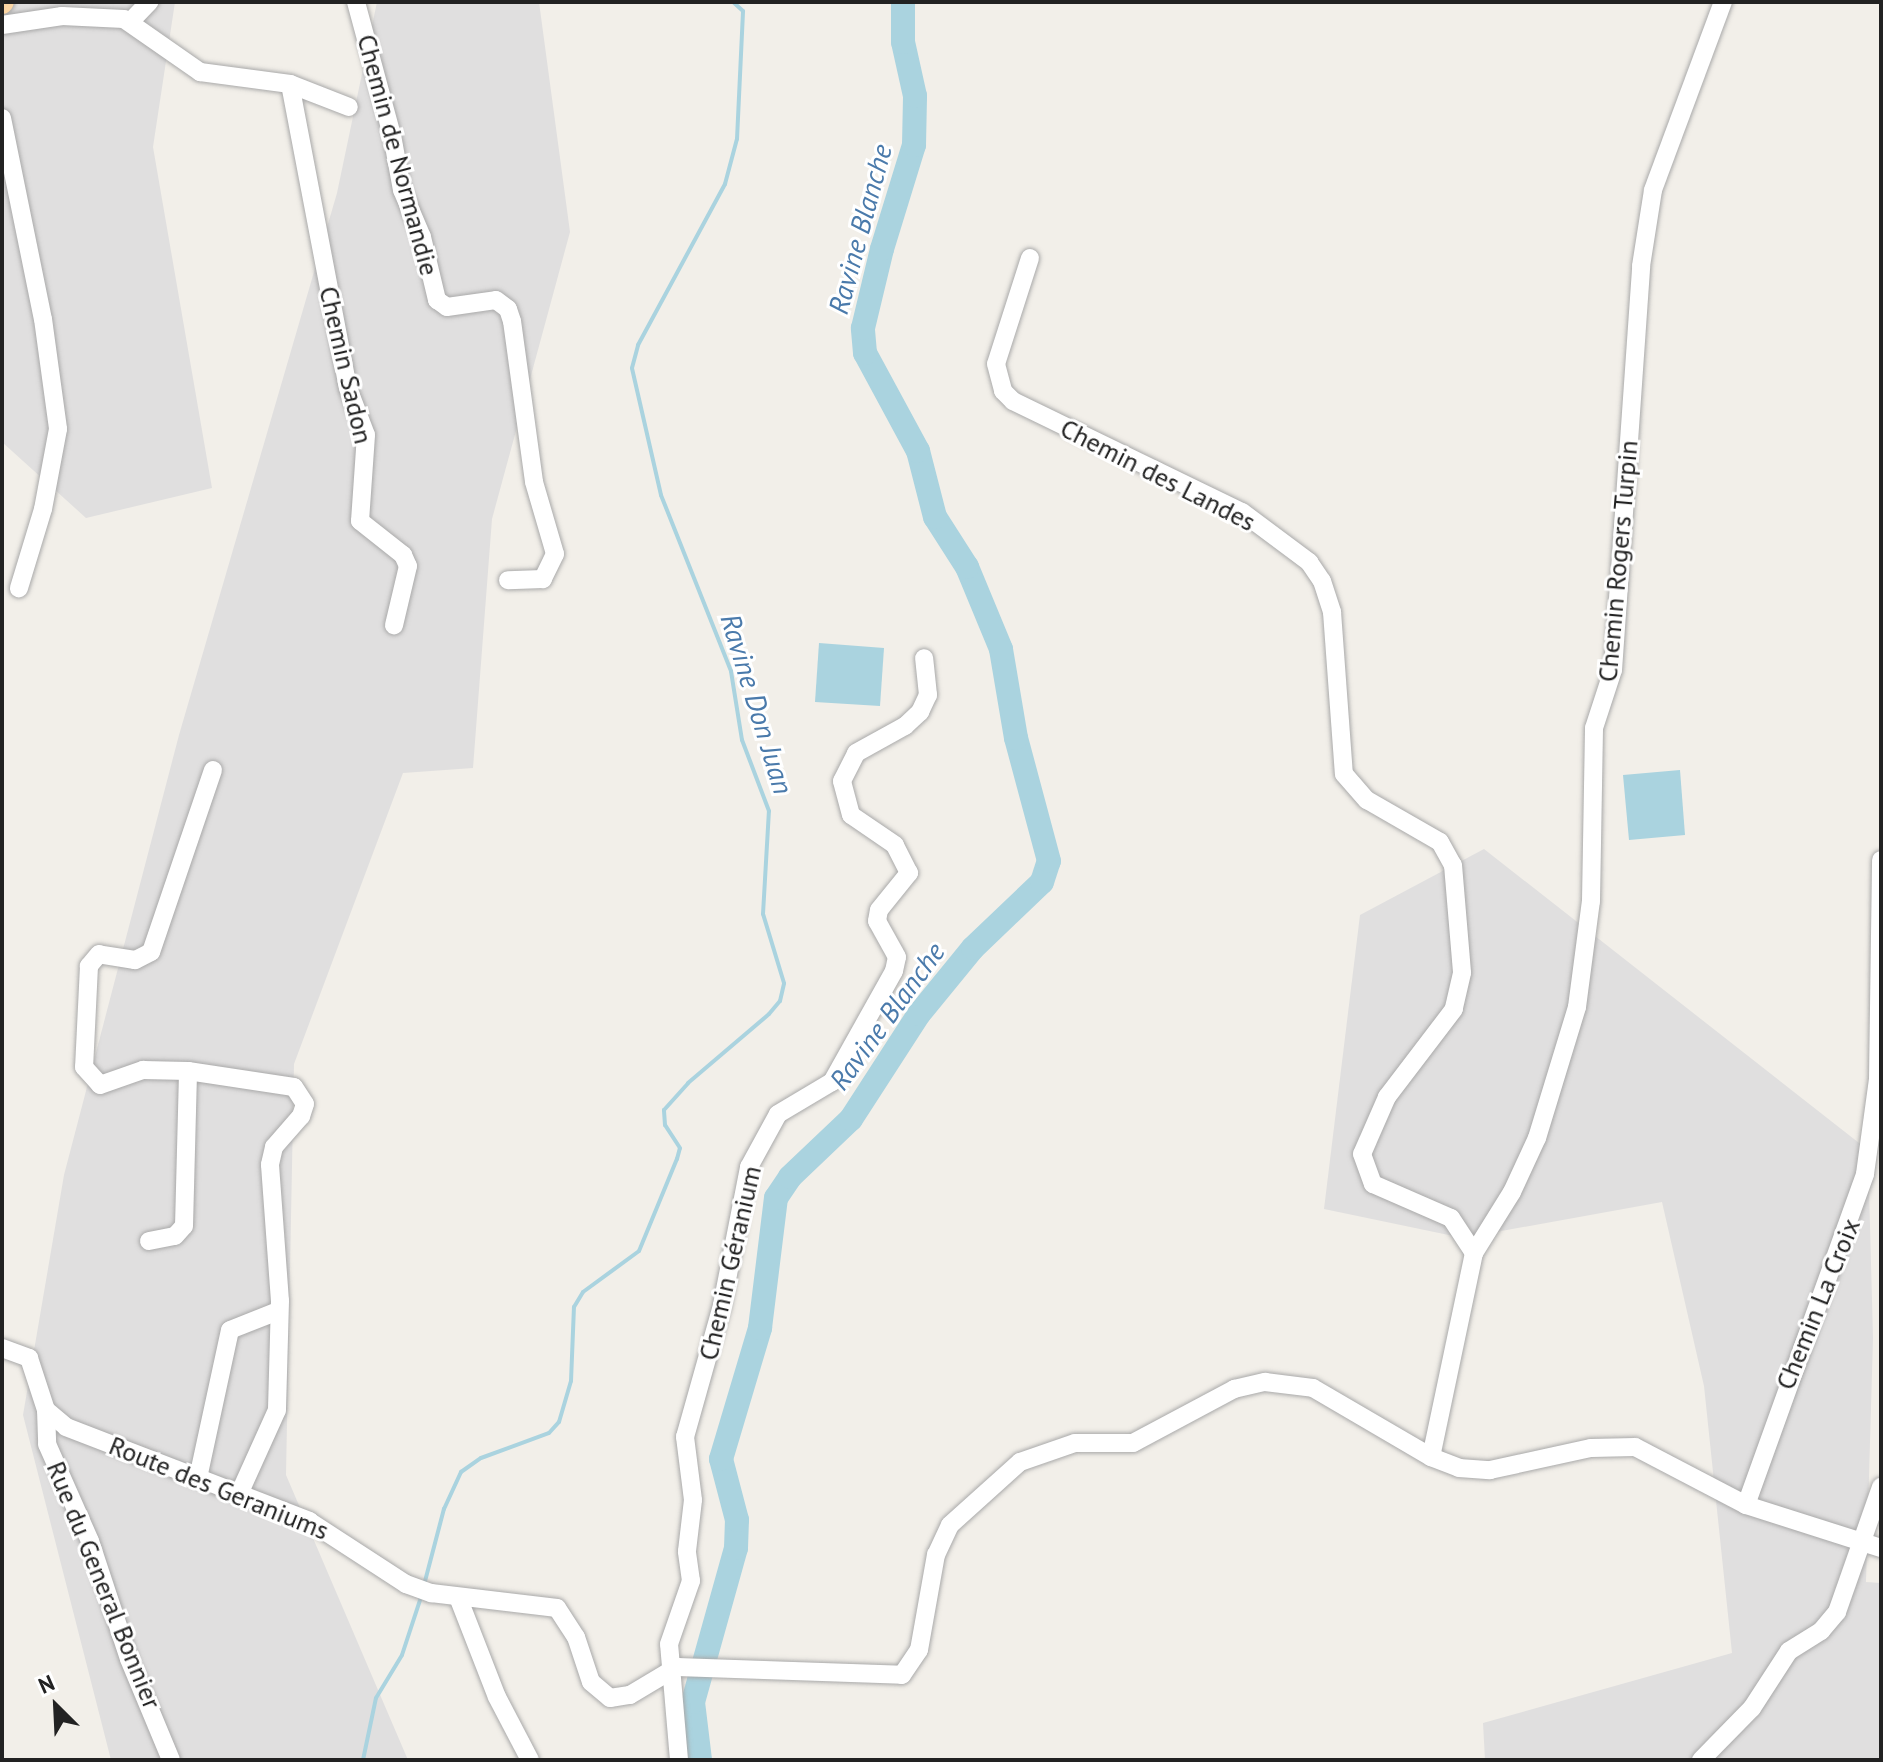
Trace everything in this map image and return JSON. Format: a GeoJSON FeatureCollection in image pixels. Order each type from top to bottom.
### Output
{"type":"FeatureCollection","features":[{"type":"Feature","properties":{"kind":"street"},"geometry":{"type":"LineString","coordinates":[[130,22],[149,2]]}},
{"type":"Feature","properties":{"kind":"street","name":"Chemin de Normandie"},"geometry":{"type":"LineString","coordinates":[[356,2],[389,121],[402,190],[422,237],[437,300],[447,307],[496,300],[508,309],[512,321],[534,482],[555,554],[543,579],[508,580]]}},
{"type":"Feature","properties":{"kind":"street","name":"Chemin Rogers Turpin"},"geometry":{"type":"LineString","coordinates":[[1474,1253],[1512,1192],[1537,1138],[1577,1007],[1591,901],[1594,728],[1613,670],[1646,236],[1665,152],[1723,2]]}},
{"type":"Feature","properties":{"kind":"street"},"geometry":{"type":"LineString","coordinates":[[2,25],[62,16],[130,22],[200,72],[290,84],[349,107]]}},
{"type":"Feature","properties":{"kind":"street","name":"Chemin Sadon"},"geometry":{"type":"LineString","coordinates":[[290,84],[348,388],[366,435],[360,521],[403,555],[408,566],[394,625]]}},
{"type":"Feature","properties":{"kind":"street"},"geometry":{"type":"LineString","coordinates":[[2,118],[43,319],[58,429],[43,509],[19,588]]}},
{"type":"Feature","properties":{"kind":"street","name":"Chemin des Landes"},"geometry":{"type":"LineString","coordinates":[[1030,258],[996,364],[1003,391],[1013,401],[1242,512],[1309,562],[1322,581],[1332,612],[1344,774],[1357,793],[1440,842],[1451,858],[1457,881],[1460,991],[1443,1029],[1387,1097],[1362,1154],[1373,1184],[1397,1198],[1432,1206],[1451,1218],[1474,1253]]}},
{"type":"Feature","properties":{"kind":"street","name":"Chemin Géranium"},"geometry":{"type":"LineString","coordinates":[[679,1760],[669,1644],[691,1581],[687,1551],[693,1500],[685,1437],[722,1305],[749,1167],[778,1114],[832,1082],[894,971],[897,957],[877,921],[879,910],[909,873],[895,845],[851,815],[842,781],[856,753],[905,726],[920,712],[928,695],[924,658]]}},
{"type":"Feature","properties":{"kind":"street"},"geometry":{"type":"LineString","coordinates":[[213,770],[151,952],[135,960],[99,954],[89,966],[84,1067],[91,1080],[100,1085],[143,1070],[188,1071],[294,1087],[305,1104],[301,1116],[274,1147],[270,1165],[278,1311],[277,1410],[239,1494]]}},
{"type":"Feature","properties":{"kind":"street","name":"Chemin La Croix"},"geometry":{"type":"LineString","coordinates":[[1746,1505],[1865,1174],[1878,1079],[1881,860]]}},
{"type":"Feature","properties":{"kind":"street"},"geometry":{"type":"LineString","coordinates":[[149,1241],[175,1236],[184,1226],[188,1071]]}},
{"type":"Feature","properties":{"kind":"street"},"geometry":{"type":"LineString","coordinates":[[1431,1457],[1474,1253]]}},
{"type":"Feature","properties":{"kind":"street"},"geometry":{"type":"LineString","coordinates":[[198,1478],[230,1330],[278,1311]]}},
{"type":"Feature","properties":{"kind":"street"},"geometry":{"type":"LineString","coordinates":[[2,1348],[29,1358],[46,1410]]}},
{"type":"Feature","properties":{"kind":"street"},"geometry":{"type":"LineString","coordinates":[[671,1668],[902,1675],[919,1650],[936,1555],[950,1525],[1020,1462],[1075,1443],[1133,1443],[1247,1385],[1282,1382],[1313,1388],[1431,1457],[1459,1468],[1490,1470],[1591,1448],[1635,1447],[1746,1505],[1881,1548]]}},
{"type":"Feature","properties":{"kind":"street","name":"Route des Geraniums"},"geometry":{"type":"LineString","coordinates":[[46,1410],[66,1427],[340,1537],[406,1584],[431,1593],[537,1601],[557,1608],[569,1622],[591,1682],[604,1697],[630,1695],[671,1668]]}},
{"type":"Feature","properties":{"kind":"street","name":"Rue du General Bonnier"},"geometry":{"type":"LineString","coordinates":[[46,1410],[47,1444],[90,1541],[129,1659],[171,1760]]}},
{"type":"Feature","properties":{"kind":"street"},"geometry":{"type":"LineString","coordinates":[[1701,1760],[1752,1708],[1789,1651],[1830,1622],[1848,1588],[1881,1487]]}},
{"type":"Feature","properties":{"kind":"street"},"geometry":{"type":"LineString","coordinates":[[458,1597],[497,1697],[530,1760]]}},
{"type":"Feature","properties":{"kind":"shaded area"},"geometry":{"type":"Polygon","coordinates":[[[2,2],[175,2],[153,147],[212,488],[86,518],[2,442],[2,2]]]}},
{"type":"Feature","properties":{"kind":"shaded area"},"geometry":{"type":"Polygon","coordinates":[[[377,2],[539,2],[570,232],[492,519],[473,768],[403,773],[294,1064],[286,1475],[408,1760],[111,1760],[23,1415],[64,1175],[179,735],[337,193],[377,2]]]}},
{"type":"Feature","properties":{"kind":"shaded area"},"geometry":{"type":"Polygon","coordinates":[[[1484,849],[1868,1150],[1873,1338],[1866,1582],[1881,1583],[1881,1760],[1485,1760],[1483,1723],[1732,1653],[1704,1386],[1662,1202],[1463,1238],[1324,1209],[1360,915],[1484,849]]]}},
{"type":"Feature","properties":{"kind":"water"},"geometry":{"type":"Polygon","coordinates":[[[819,643],[884,648],[880,706],[815,702],[819,643]]]}},
{"type":"Feature","properties":{"kind":"water"},"geometry":{"type":"Polygon","coordinates":[[[1680,770],[1685,835],[1629,840],[1623,775],[1680,770]]]}},
{"type":"Feature","properties":{"kind":"waterway","name":"Ravine Don Juan"},"geometry":{"type":"LineString","coordinates":[[424,1585],[444,1509],[461,1472],[481,1458],[549,1433],[559,1422],[571,1381],[574,1307],[583,1292],[639,1251],[677,1159],[680,1148],[665,1125],[664,1110],[688,1083],[769,1014],[780,1001],[784,983],[763,914],[769,811],[742,740],[731,671],[661,495],[632,368],[638,345],[725,184],[737,139],[743,11],[733,2]]}},
{"type":"Feature","properties":{"kind":"waterway","name":"Ravine Blanche"},"geometry":{"type":"LineString","coordinates":[[700,1760],[693,1702],[736,1548],[737,1520],[721,1459],[760,1328],[776,1198],[790,1177],[851,1119],[919,1014],[973,948],[1042,882],[1049,861],[1016,738],[1001,649],[967,567],[935,517],[918,451],[865,353],[863,328],[882,249],[914,145],[915,96],[903,42],[903,2]]}},
{"type":"Feature","properties":{"kind":"waterway","name":"Ravine Don Juan"},"geometry":{"type":"LineString","coordinates":[[363,1760],[376,1698],[402,1655],[422,1594]]}}]}
